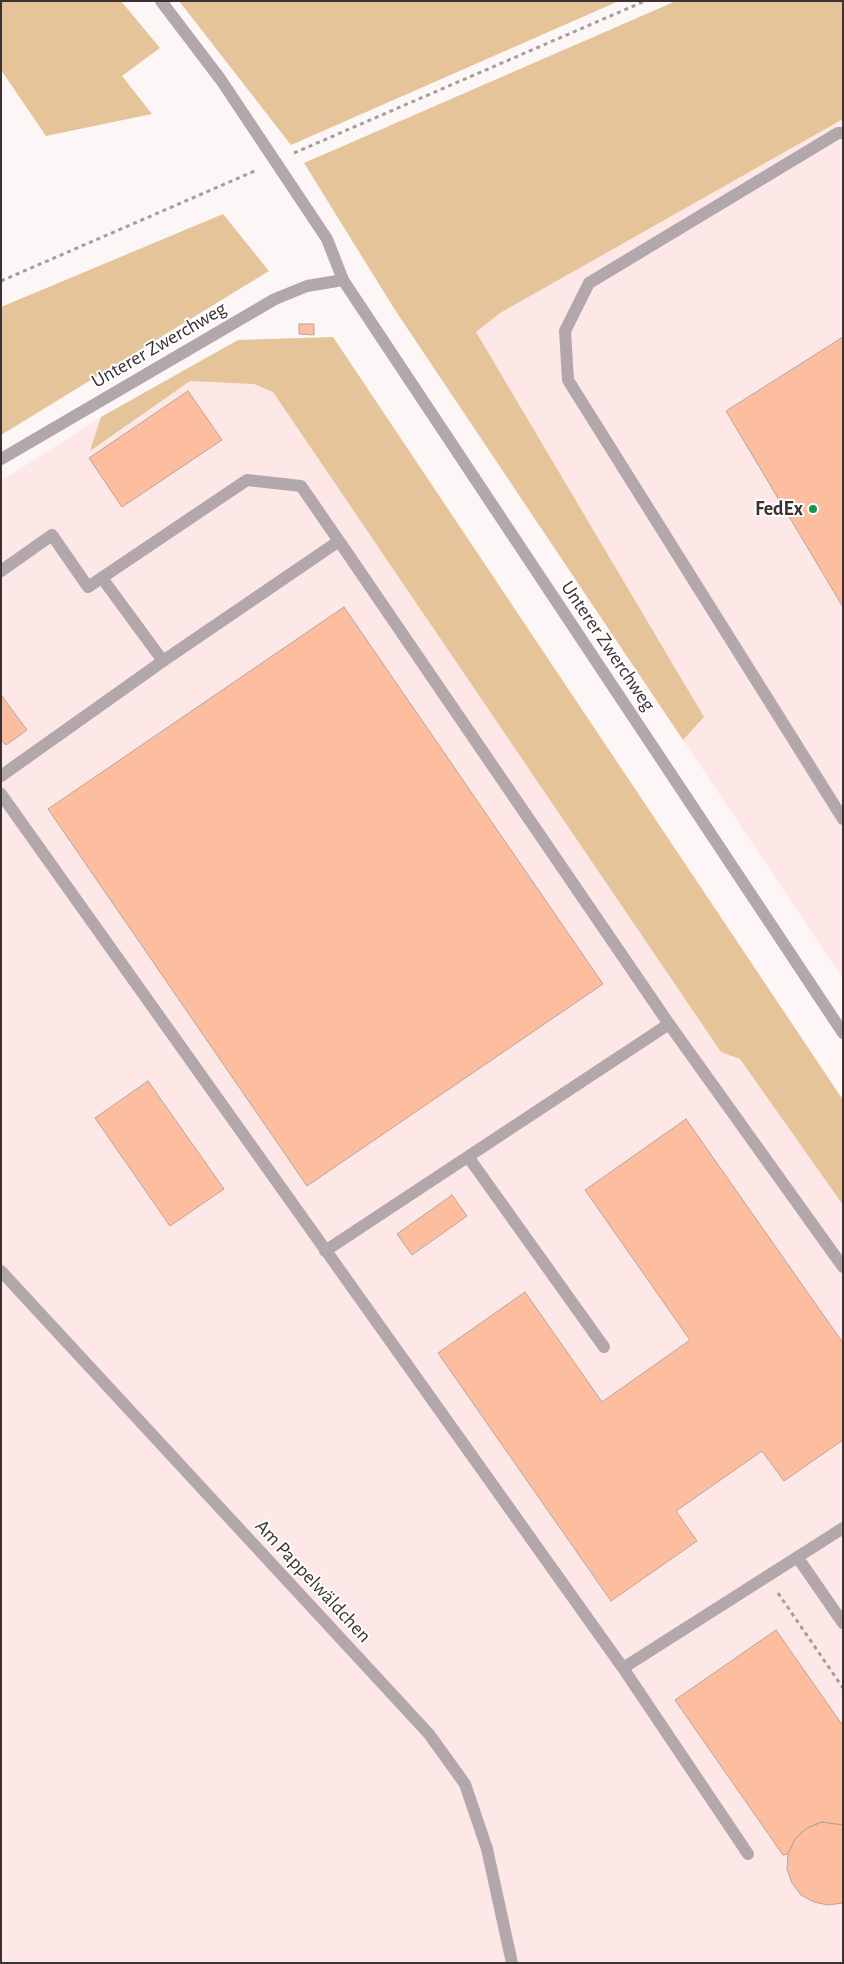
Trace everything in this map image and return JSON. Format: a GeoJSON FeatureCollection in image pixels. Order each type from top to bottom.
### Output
{"type":"FeatureCollection","features":[{"type":"Feature","properties":{"kind":"street","name":"Unterer Zwerchweg"},"geometry":{"type":"LineString","coordinates":[[161,1],[221,80],[327,240],[343,280],[843,1033]]}},
{"type":"Feature","properties":{"kind":"street"},"geometry":{"type":"LineString","coordinates":[[843,133],[838,134],[589,283],[565,331],[568,380],[843,819]]}},
{"type":"Feature","properties":{"kind":"street","name":"Unterer Zwerchweg"},"geometry":{"type":"LineString","coordinates":[[1,459],[275,299],[307,286],[343,280]]}},
{"type":"Feature","properties":{"kind":"street"},"geometry":{"type":"LineString","coordinates":[[1,571],[52,536],[88,587],[247,480],[302,486],[669,1024],[843,1266]]}},
{"type":"Feature","properties":{"kind":"street"},"geometry":{"type":"LineString","coordinates":[[1,776],[163,661],[339,541]]}},
{"type":"Feature","properties":{"kind":"street"},"geometry":{"type":"LineString","coordinates":[[102,578],[163,661]]}},
{"type":"Feature","properties":{"kind":"street"},"geometry":{"type":"LineString","coordinates":[[1,794],[623,1668],[748,1854]]}},
{"type":"Feature","properties":{"kind":"street"},"geometry":{"type":"LineString","coordinates":[[326,1251],[669,1024]]}},
{"type":"Feature","properties":{"kind":"street"},"geometry":{"type":"LineString","coordinates":[[469,1158],[604,1347]]}},
{"type":"Feature","properties":{"kind":"street","name":"Am Pappelwäldchen"},"geometry":{"type":"LineString","coordinates":[[1,1271],[434,1741],[466,1784],[487,1849],[512,1963]]}},
{"type":"Feature","properties":{"kind":"street"},"geometry":{"type":"LineString","coordinates":[[623,1668],[843,1528]]}},
{"type":"Feature","properties":{"kind":"street"},"geometry":{"type":"LineString","coordinates":[[798,1558],[843,1623]]}},
{"type":"Feature","properties":{"kind":"path"},"geometry":{"type":"LineString","coordinates":[[291,155],[645,1]]}},
{"type":"Feature","properties":{"kind":"path"},"geometry":{"type":"LineString","coordinates":[[1,281],[264,166]]}},
{"type":"Feature","properties":{"kind":"path"},"geometry":{"type":"LineString","coordinates":[[767,1577],[843,1688]]}},
{"type":"Feature","properties":{"kind":"shaded area"},"geometry":{"type":"Polygon","coordinates":[[[1,1],[121,1],[160,48],[122,76],[152,114],[46,136],[1,70],[1,1]]]}},
{"type":"Feature","properties":{"kind":"shaded area"},"geometry":{"type":"Polygon","coordinates":[[[179,1],[619,1],[291,145],[179,1]]]}},
{"type":"Feature","properties":{"kind":"shaded area"},"geometry":{"type":"Polygon","coordinates":[[[676,1],[843,1],[843,119],[500,313],[476,332],[704,717],[683,740],[395,310],[304,163],[676,1]]]}},
{"type":"Feature","properties":{"kind":"shaded area"},"geometry":{"type":"Polygon","coordinates":[[[843,70],[843,979],[395,310],[843,70]]]}},
{"type":"Feature","properties":{"kind":"shaded area"},"geometry":{"type":"Polygon","coordinates":[[[223,214],[269,271],[1,435],[1,307],[223,214]]]}},
{"type":"Feature","properties":{"kind":"shaded area"},"geometry":{"type":"Polygon","coordinates":[[[333,337],[843,1100],[843,1963],[1,1963],[1,481],[101,417],[238,340],[333,337]]]}},
{"type":"Feature","properties":{"kind":"shaded area"},"geometry":{"type":"Polygon","coordinates":[[[333,337],[843,1100],[843,1205],[740,1059],[721,1052],[273,392],[254,384],[190,381],[90,451],[101,417],[238,340],[333,337]]]}},
{"type":"Feature","properties":{"kind":"building"},"geometry":{"type":"Polygon","coordinates":[[[299,324],[314,324],[314,335],[299,334],[299,324]]]}},
{"type":"Feature","properties":{"kind":"building","name":"FedEx"},"geometry":{"type":"Polygon","coordinates":[[[843,337],[843,607],[726,411],[843,337]]]}},
{"type":"Feature","properties":{"kind":"building"},"geometry":{"type":"Polygon","coordinates":[[[188,391],[222,440],[122,507],[89,458],[188,391]]]}},
{"type":"Feature","properties":{"kind":"building"},"geometry":{"type":"Polygon","coordinates":[[[344,607],[603,984],[307,1186],[48,809],[344,607]]]}},
{"type":"Feature","properties":{"kind":"building"},"geometry":{"type":"Polygon","coordinates":[[[1,695],[27,730],[6,745],[1,740],[1,695]]]}},
{"type":"Feature","properties":{"kind":"building"},"geometry":{"type":"Polygon","coordinates":[[[148,1081],[224,1189],[170,1226],[95,1118],[148,1081]]]}},
{"type":"Feature","properties":{"kind":"building"},"geometry":{"type":"Polygon","coordinates":[[[686,1119],[843,1343],[843,1440],[784,1481],[762,1451],[676,1511],[697,1541],[611,1601],[438,1353],[525,1292],[602,1402],[690,1340],[585,1190],[686,1119]]]}},
{"type":"Feature","properties":{"kind":"building"},"geometry":{"type":"Polygon","coordinates":[[[452,1195],[467,1216],[412,1255],[397,1234],[452,1195]]]}},
{"type":"Feature","properties":{"kind":"building"},"geometry":{"type":"Polygon","coordinates":[[[776,1630],[843,1726],[843,1825],[822,1822],[807,1828],[795,1839],[788,1854],[783,1855],[675,1700],[776,1630]]]}},
{"type":"Feature","properties":{"kind":"building"},"geometry":{"type":"Polygon","coordinates":[[[822,1822],[843,1825],[843,1903],[828,1905],[814,1902],[801,1895],[792,1883],[787,1869],[788,1854],[795,1839],[807,1828],[822,1822]]]}},
{"type":"Feature","properties":{"kind":"place","name":"FedEx"},"geometry":{"type":"Point","coordinates":[813,509]}}]}
